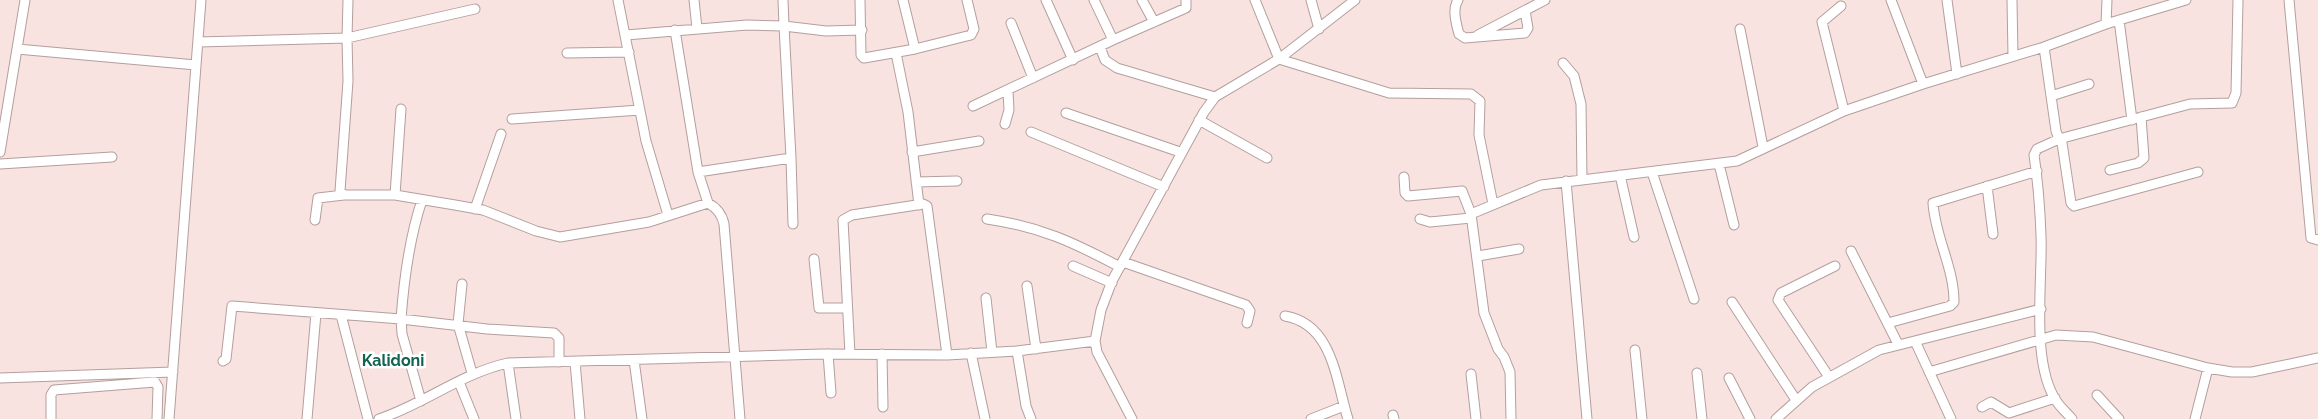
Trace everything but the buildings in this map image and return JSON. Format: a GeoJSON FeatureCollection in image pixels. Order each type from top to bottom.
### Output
{"type":"FeatureCollection","features":[{"type":"Feature","properties":{"kind":"street"},"geometry":{"type":"LineString","coordinates":[[0,152],[20,50],[25,0]]}},
{"type":"Feature","properties":{"kind":"street"},"geometry":{"type":"LineString","coordinates":[[169,419],[196,65],[205,42],[201,0]]}},
{"type":"Feature","properties":{"kind":"street"},"geometry":{"type":"LineString","coordinates":[[344,195],[340,191],[348,81],[348,0]]}},
{"type":"Feature","properties":{"kind":"street"},"geometry":{"type":"LineString","coordinates":[[618,0],[646,141],[668,215]]}},
{"type":"Feature","properties":{"kind":"street"},"geometry":{"type":"LineString","coordinates":[[694,0],[697,28]]}},
{"type":"Feature","properties":{"kind":"street"},"geometry":{"type":"LineString","coordinates":[[782,0],[793,224]]}},
{"type":"Feature","properties":{"kind":"street"},"geometry":{"type":"LineString","coordinates":[[860,0],[862,57],[896,53],[971,35],[974,29],[967,0]]}},
{"type":"Feature","properties":{"kind":"street"},"geometry":{"type":"LineString","coordinates":[[903,0],[915,49]]}},
{"type":"Feature","properties":{"kind":"street"},"geometry":{"type":"LineString","coordinates":[[1046,0],[1073,60]]}},
{"type":"Feature","properties":{"kind":"street"},"geometry":{"type":"LineString","coordinates":[[1094,0],[1113,40]]}},
{"type":"Feature","properties":{"kind":"street"},"geometry":{"type":"LineString","coordinates":[[1142,0],[1154,22]]}},
{"type":"Feature","properties":{"kind":"street"},"geometry":{"type":"LineString","coordinates":[[973,106],[1186,8],[1186,0]]}},
{"type":"Feature","properties":{"kind":"street"},"geometry":{"type":"LineString","coordinates":[[1256,0],[1279,60]]}},
{"type":"Feature","properties":{"kind":"street"},"geometry":{"type":"LineString","coordinates":[[1311,0],[1319,29]]}},
{"type":"Feature","properties":{"kind":"street"},"geometry":{"type":"LineString","coordinates":[[1132,419],[1102,362],[1095,341],[1101,310],[1112,283],[1164,187],[1180,152],[1215,97],[1279,60],[1355,0]]}},
{"type":"Feature","properties":{"kind":"street"},"geometry":{"type":"LineString","coordinates":[[1458,0],[1455,7],[1459,34],[1465,38],[1525,33],[1528,28],[1524,11]]}},
{"type":"Feature","properties":{"kind":"street"},"geometry":{"type":"LineString","coordinates":[[1473,37],[1545,0]]}},
{"type":"Feature","properties":{"kind":"street"},"geometry":{"type":"LineString","coordinates":[[1891,0],[1923,84]]}},
{"type":"Feature","properties":{"kind":"street"},"geometry":{"type":"LineString","coordinates":[[1947,0],[1957,74]]}},
{"type":"Feature","properties":{"kind":"street"},"geometry":{"type":"LineString","coordinates":[[2012,0],[2013,56]]}},
{"type":"Feature","properties":{"kind":"street"},"geometry":{"type":"LineString","coordinates":[[2106,24],[2107,0]]}},
{"type":"Feature","properties":{"kind":"street"},"geometry":{"type":"LineString","coordinates":[[1420,219],[1430,222],[1471,216],[1530,188],[1737,161],[1763,147],[1844,111],[1923,84],[2044,47],[2106,24],[2186,0]]}},
{"type":"Feature","properties":{"kind":"street"},"geometry":{"type":"LineString","coordinates":[[2072,419],[2055,398],[2044,368],[2040,309],[2041,236],[2035,152],[2059,139],[2190,104],[2229,105],[2235,101],[2238,0]]}},
{"type":"Feature","properties":{"kind":"street"},"geometry":{"type":"LineString","coordinates":[[2289,0],[2310,238],[2318,240]]}},
{"type":"Feature","properties":{"kind":"street"},"geometry":{"type":"LineString","coordinates":[[1841,6],[1822,22],[1844,111]]}},
{"type":"Feature","properties":{"kind":"street"},"geometry":{"type":"LineString","coordinates":[[205,42],[347,38],[475,9]]}},
{"type":"Feature","properties":{"kind":"street"},"geometry":{"type":"LineString","coordinates":[[2110,170],[2138,163],[2144,158],[2119,20]]}},
{"type":"Feature","properties":{"kind":"street"},"geometry":{"type":"LineString","coordinates":[[1011,23],[1033,78]]}},
{"type":"Feature","properties":{"kind":"street"},"geometry":{"type":"LineString","coordinates":[[626,36],[675,30],[747,25],[784,26],[826,31],[862,30]]}},
{"type":"Feature","properties":{"kind":"street"},"geometry":{"type":"LineString","coordinates":[[1740,29],[1763,147]]}},
{"type":"Feature","properties":{"kind":"street"},"geometry":{"type":"LineString","coordinates":[[675,30],[698,172],[708,203],[722,214],[724,224],[740,419]]}},
{"type":"Feature","properties":{"kind":"street"},"geometry":{"type":"LineString","coordinates":[[1100,47],[1105,60],[1117,68],[1215,97]]}},
{"type":"Feature","properties":{"kind":"street"},"geometry":{"type":"LineString","coordinates":[[2044,47],[2059,139],[2062,143],[2070,203],[2074,206],[2198,172]]}},
{"type":"Feature","properties":{"kind":"street"},"geometry":{"type":"LineString","coordinates":[[20,50],[196,65]]}},
{"type":"Feature","properties":{"kind":"street"},"geometry":{"type":"LineString","coordinates":[[567,53],[629,52]]}},
{"type":"Feature","properties":{"kind":"street"},"geometry":{"type":"LineString","coordinates":[[896,53],[908,112],[919,205]]}},
{"type":"Feature","properties":{"kind":"street"},"geometry":{"type":"LineString","coordinates":[[1279,60],[1388,93],[1471,94],[1476,96],[1480,101],[1479,135],[1493,204]]}},
{"type":"Feature","properties":{"kind":"street"},"geometry":{"type":"LineString","coordinates":[[1563,63],[1574,76],[1581,104],[1582,180]]}},
{"type":"Feature","properties":{"kind":"street"},"geometry":{"type":"LineString","coordinates":[[2051,96],[2089,84]]}},
{"type":"Feature","properties":{"kind":"street"},"geometry":{"type":"LineString","coordinates":[[1005,124],[1008,110],[1008,91]]}},
{"type":"Feature","properties":{"kind":"street"},"geometry":{"type":"LineString","coordinates":[[394,196],[401,109]]}},
{"type":"Feature","properties":{"kind":"street"},"geometry":{"type":"LineString","coordinates":[[512,119],[640,110]]}},
{"type":"Feature","properties":{"kind":"street"},"geometry":{"type":"LineString","coordinates":[[1066,113],[1180,152]]}},
{"type":"Feature","properties":{"kind":"street"},"geometry":{"type":"LineString","coordinates":[[1199,120],[1267,158]]}},
{"type":"Feature","properties":{"kind":"street"},"geometry":{"type":"LineString","coordinates":[[1031,132],[1164,187]]}},
{"type":"Feature","properties":{"kind":"street"},"geometry":{"type":"LineString","coordinates":[[475,209],[501,134]]}},
{"type":"Feature","properties":{"kind":"street"},"geometry":{"type":"LineString","coordinates":[[912,152],[979,141]]}},
{"type":"Feature","properties":{"kind":"street"},"geometry":{"type":"LineString","coordinates":[[2,164],[112,157]]}},
{"type":"Feature","properties":{"kind":"street"},"geometry":{"type":"LineString","coordinates":[[698,172],[791,158]]}},
{"type":"Feature","properties":{"kind":"street"},"geometry":{"type":"LineString","coordinates":[[1719,164],[1734,225]]}},
{"type":"Feature","properties":{"kind":"street"},"geometry":{"type":"LineString","coordinates":[[1888,323],[1953,304],[1949,261],[1935,216],[1933,203],[2036,171]]}},
{"type":"Feature","properties":{"kind":"street"},"geometry":{"type":"LineString","coordinates":[[1652,172],[1694,299]]}},
{"type":"Feature","properties":{"kind":"street"},"geometry":{"type":"LineString","coordinates":[[1620,176],[1634,237]]}},
{"type":"Feature","properties":{"kind":"street"},"geometry":{"type":"LineString","coordinates":[[1404,177],[1405,193],[1408,196],[1462,190],[1471,216],[1478,256],[1484,314],[1498,349],[1504,357],[1510,372],[1511,419]]}},
{"type":"Feature","properties":{"kind":"street"},"geometry":{"type":"LineString","coordinates":[[916,182],[957,181]]}},
{"type":"Feature","properties":{"kind":"street"},"geometry":{"type":"LineString","coordinates":[[1566,182],[1587,419]]}},
{"type":"Feature","properties":{"kind":"street"},"geometry":{"type":"LineString","coordinates":[[1987,186],[1993,234]]}},
{"type":"Feature","properties":{"kind":"street"},"geometry":{"type":"LineString","coordinates":[[315,220],[318,198],[344,195],[394,196],[475,209],[560,237],[630,226],[708,203]]}},
{"type":"Feature","properties":{"kind":"street"},"geometry":{"type":"LineString","coordinates":[[421,401],[402,334],[401,319],[407,254],[422,200]]}},
{"type":"Feature","properties":{"kind":"street"},"geometry":{"type":"LineString","coordinates":[[850,354],[843,220],[852,215],[919,205],[927,206],[947,354]]}},
{"type":"Feature","properties":{"kind":"street"},"geometry":{"type":"LineString","coordinates":[[987,219],[1045,231],[1122,264],[1246,305],[1250,311],[1247,323]]}},
{"type":"Feature","properties":{"kind":"street"},"geometry":{"type":"LineString","coordinates":[[1478,256],[1519,248]]}},
{"type":"Feature","properties":{"kind":"street"},"geometry":{"type":"LineString","coordinates":[[1852,251],[1898,344]]}},
{"type":"Feature","properties":{"kind":"street"},"geometry":{"type":"LineString","coordinates":[[814,258],[819,308],[847,308]]}},
{"type":"Feature","properties":{"kind":"street"},"geometry":{"type":"LineString","coordinates":[[1073,266],[1112,283]]}},
{"type":"Feature","properties":{"kind":"street"},"geometry":{"type":"LineString","coordinates":[[1828,377],[1778,300],[1781,293],[1835,266]]}},
{"type":"Feature","properties":{"kind":"street"},"geometry":{"type":"LineString","coordinates":[[462,284],[458,324],[472,373]]}},
{"type":"Feature","properties":{"kind":"street"},"geometry":{"type":"LineString","coordinates":[[1027,286],[1036,349]]}},
{"type":"Feature","properties":{"kind":"street"},"geometry":{"type":"LineString","coordinates":[[986,298],[992,352]]}},
{"type":"Feature","properties":{"kind":"street"},"geometry":{"type":"LineString","coordinates":[[1732,302],[1796,400]]}},
{"type":"Feature","properties":{"kind":"street"},"geometry":{"type":"LineString","coordinates":[[223,361],[226,359],[232,306],[272,307],[316,313],[458,324],[487,329],[556,333],[559,338],[559,362]]}},
{"type":"Feature","properties":{"kind":"street"},"geometry":{"type":"LineString","coordinates":[[1776,419],[1796,400],[1828,377],[1879,350],[2040,309]]}},
{"type":"Feature","properties":{"kind":"street"},"geometry":{"type":"LineString","coordinates":[[307,419],[316,313]]}},
{"type":"Feature","properties":{"kind":"street"},"geometry":{"type":"LineString","coordinates":[[341,315],[368,419]]}},
{"type":"Feature","properties":{"kind":"street"},"geometry":{"type":"LineString","coordinates":[[1285,316],[1302,322],[1318,334],[1325,343],[1348,419]]}},
{"type":"Feature","properties":{"kind":"street"},"geometry":{"type":"LineString","coordinates":[[1929,372],[2056,335],[2093,337],[2208,368],[2232,372],[2252,372],[2318,358]]}},
{"type":"Feature","properties":{"kind":"street"},"geometry":{"type":"LineString","coordinates":[[386,418],[459,382],[472,373],[508,363],[828,354],[947,354],[1017,351],[1095,341]]}},
{"type":"Feature","properties":{"kind":"street"},"geometry":{"type":"LineString","coordinates":[[1915,341],[1951,419]]}},
{"type":"Feature","properties":{"kind":"street"},"geometry":{"type":"LineString","coordinates":[[1635,350],[1642,419]]}},
{"type":"Feature","properties":{"kind":"street"},"geometry":{"type":"LineString","coordinates":[[1017,351],[1026,406],[1031,419]]}},
{"type":"Feature","properties":{"kind":"street"},"geometry":{"type":"LineString","coordinates":[[971,353],[984,419]]}},
{"type":"Feature","properties":{"kind":"street"},"geometry":{"type":"LineString","coordinates":[[828,354],[831,394]]}},
{"type":"Feature","properties":{"kind":"street"},"geometry":{"type":"LineString","coordinates":[[882,354],[883,408]]}},
{"type":"Feature","properties":{"kind":"street"},"geometry":{"type":"LineString","coordinates":[[634,360],[642,419]]}},
{"type":"Feature","properties":{"kind":"street"},"geometry":{"type":"LineString","coordinates":[[575,362],[580,419]]}},
{"type":"Feature","properties":{"kind":"street"},"geometry":{"type":"LineString","coordinates":[[508,363],[516,419]]}},
{"type":"Feature","properties":{"kind":"street"},"geometry":{"type":"LineString","coordinates":[[2194,419],[2208,368]]}},
{"type":"Feature","properties":{"kind":"street"},"geometry":{"type":"LineString","coordinates":[[2,378],[173,372]]}},
{"type":"Feature","properties":{"kind":"street"},"geometry":{"type":"LineString","coordinates":[[1697,373],[1702,419]]}},
{"type":"Feature","properties":{"kind":"street"},"geometry":{"type":"LineString","coordinates":[[1471,374],[1476,419]]}},
{"type":"Feature","properties":{"kind":"street"},"geometry":{"type":"LineString","coordinates":[[1729,378],[1750,419]]}},
{"type":"Feature","properties":{"kind":"street"},"geometry":{"type":"LineString","coordinates":[[51,419],[50,395],[54,390],[156,382],[158,387],[157,419]]}},
{"type":"Feature","properties":{"kind":"street"},"geometry":{"type":"LineString","coordinates":[[459,382],[474,419]]}},
{"type":"Feature","properties":{"kind":"street"},"geometry":{"type":"LineString","coordinates":[[2097,395],[2118,419]]}},
{"type":"Feature","properties":{"kind":"street"},"geometry":{"type":"LineString","coordinates":[[1982,407],[1991,402],[2009,413],[2055,398]]}},
{"type":"Feature","properties":{"kind":"street"},"geometry":{"type":"LineString","coordinates":[[1311,419],[1344,406]]}},
{"type":"Feature","properties":{"kind":"district","name":"Kalidoni"},"geometry":{"type":"Point","coordinates":[393,360]}}]}
